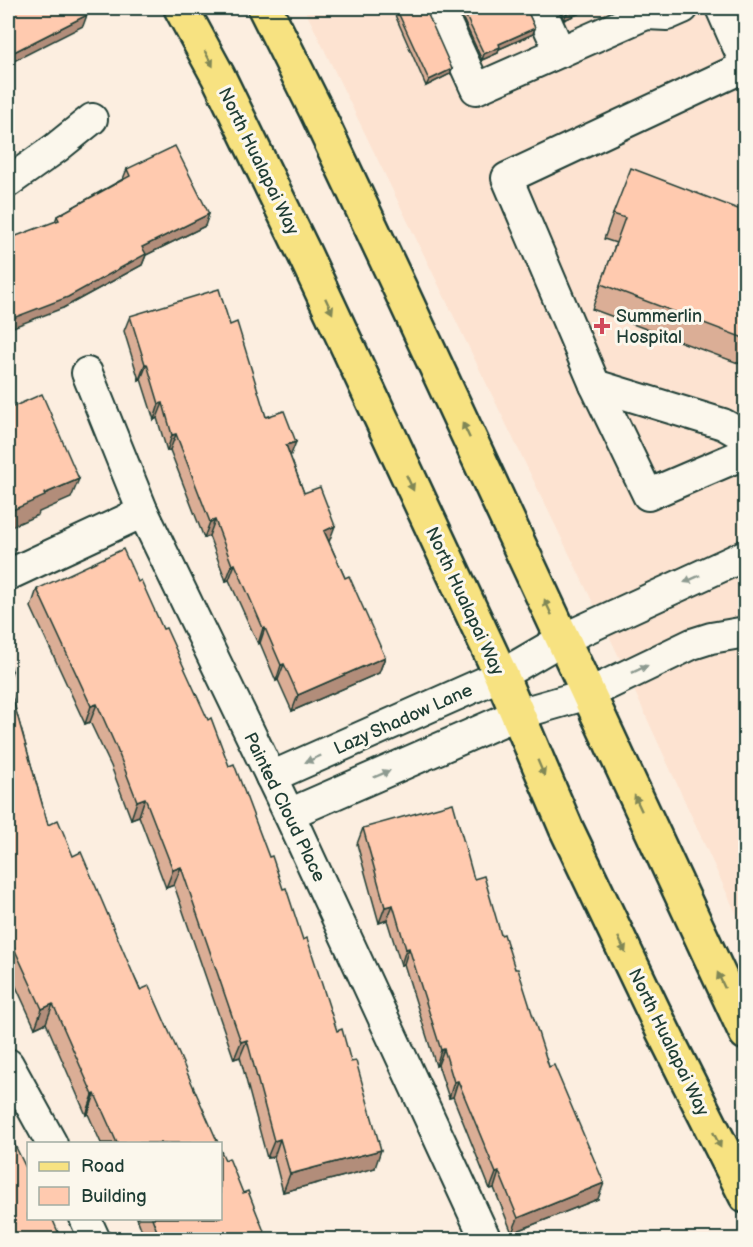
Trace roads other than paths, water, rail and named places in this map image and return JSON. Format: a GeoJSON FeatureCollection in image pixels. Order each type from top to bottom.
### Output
{"type":"FeatureCollection","features":[{"type":"Feature","properties":{"kind":"main road","name":"North Hualapai Way"},"geometry":{"type":"LineString","coordinates":[[181,8],[218,76],[304,253],[501,675],[581,860],[746,1196]]}},
{"type":"Feature","properties":{"kind":"main road"},"geometry":{"type":"LineString","coordinates":[[265,8],[325,129],[746,1033]]}},
{"type":"Feature","properties":{"kind":"street"},"geometry":{"type":"LineString","coordinates":[[439,8],[476,89],[647,10],[666,15],[683,8]]}},
{"type":"Feature","properties":{"kind":"street"},"geometry":{"type":"LineString","coordinates":[[540,8],[560,52]]}},
{"type":"Feature","properties":{"kind":"street"},"geometry":{"type":"LineString","coordinates":[[720,8],[746,65],[507,178],[595,385],[648,495],[746,453]]}},
{"type":"Feature","properties":{"kind":"street"},"geometry":{"type":"LineString","coordinates":[[9,179],[56,148],[92,119]]}},
{"type":"Feature","properties":{"kind":"street","name":"Painted Cloud Place"},"geometry":{"type":"LineString","coordinates":[[87,373],[143,512],[290,814],[486,1239]]}},
{"type":"Feature","properties":{"kind":"street"},"geometry":{"type":"LineString","coordinates":[[595,385],[723,424],[746,437]]}},
{"type":"Feature","properties":{"kind":"street"},"geometry":{"type":"LineString","coordinates":[[8,575],[143,512]]}},
{"type":"Feature","properties":{"kind":"street","name":"Lazy Shadow Lane"},"geometry":{"type":"LineString","coordinates":[[271,777],[501,675],[563,639],[746,555]]}},
{"type":"Feature","properties":{"kind":"street"},"geometry":{"type":"LineString","coordinates":[[290,814],[518,714],[588,694],[692,644],[746,632]]}},
{"type":"Feature","properties":{"kind":"street"},"geometry":{"type":"LineString","coordinates":[[8,1064],[51,1142]]}},
{"type":"Feature","properties":{"kind":"street"},"geometry":{"type":"LineString","coordinates":[[86,1220],[95,1239]]}},
{"type":"Feature","properties":{"kind":"place","name":"Summerlin Hospital"},"geometry":{"type":"Point","coordinates":[602,326]}}]}
